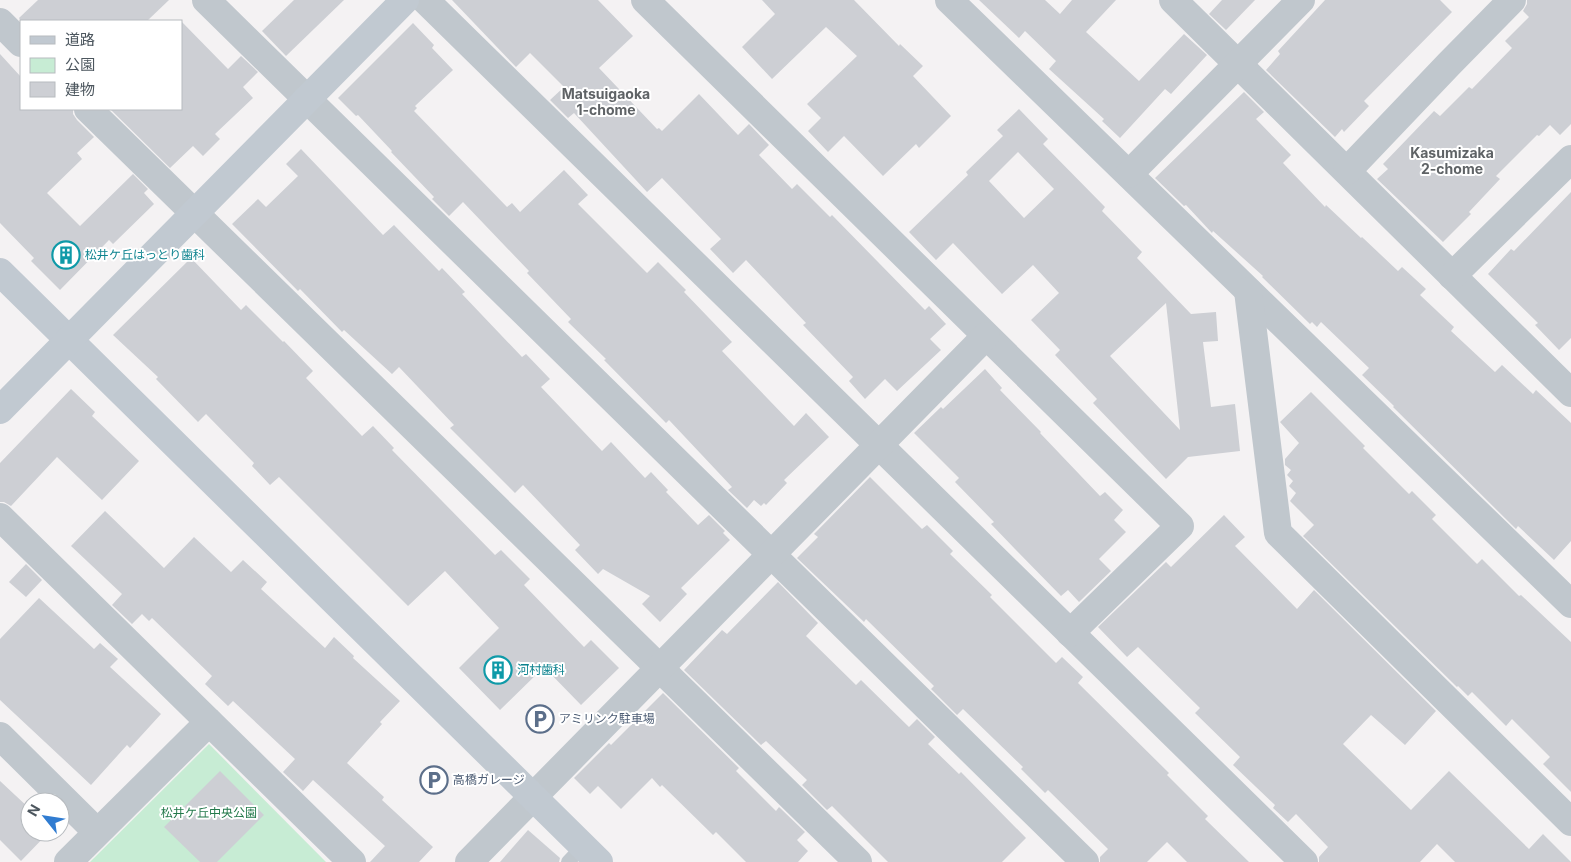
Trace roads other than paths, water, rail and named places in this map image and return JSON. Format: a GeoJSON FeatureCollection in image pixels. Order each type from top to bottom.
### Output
{"type":"FeatureCollection","features":[{"type":"Feature","properties":{"kind":"street"},"geometry":{"type":"LineString","coordinates":[[206,0],[1085,862]]}},
{"type":"Feature","properties":{"kind":"street"},"geometry":{"type":"LineString","coordinates":[[0,410],[405,0]]}},
{"type":"Feature","properties":{"kind":"street"},"geometry":{"type":"LineString","coordinates":[[425,0],[1304,862]]}},
{"type":"Feature","properties":{"kind":"street"},"geometry":{"type":"LineString","coordinates":[[644,0],[1180,526],[1070,632]]}},
{"type":"Feature","properties":{"kind":"street"},"geometry":{"type":"LineString","coordinates":[[949,0],[1570,600]]}},
{"type":"Feature","properties":{"kind":"street"},"geometry":{"type":"LineString","coordinates":[[1173,0],[1452,276],[1569,387]]}},
{"type":"Feature","properties":{"kind":"street"},"geometry":{"type":"LineString","coordinates":[[1129,174],[1301,0]]}},
{"type":"Feature","properties":{"kind":"street"},"geometry":{"type":"LineString","coordinates":[[1347,172],[1448,64],[1512,0]]}},
{"type":"Feature","properties":{"kind":"street"},"geometry":{"type":"LineString","coordinates":[[0,22],[20,42]]}},
{"type":"Feature","properties":{"kind":"street"},"geometry":{"type":"LineString","coordinates":[[89,110],[858,862]]}},
{"type":"Feature","properties":{"kind":"street"},"geometry":{"type":"LineString","coordinates":[[1452,276],[1571,159]]}},
{"type":"Feature","properties":{"kind":"street"},"geometry":{"type":"LineString","coordinates":[[0,272],[533,797],[583,857]]}},
{"type":"Feature","properties":{"kind":"street"},"geometry":{"type":"LineString","coordinates":[[1248,290],[1278,533],[1571,822]]}},
{"type":"Feature","properties":{"kind":"street"},"geometry":{"type":"LineString","coordinates":[[468,862],[986,336]]}},
{"type":"Feature","properties":{"kind":"street"},"geometry":{"type":"LineString","coordinates":[[0,517],[352,862]]}},
{"type":"Feature","properties":{"kind":"street"},"geometry":{"type":"LineString","coordinates":[[68,862],[209,722]]}},
{"type":"Feature","properties":{"kind":"street"},"geometry":{"type":"LineString","coordinates":[[0,736],[97,832]]}},
{"type":"Feature","properties":{"kind":"place","name":"松井ケ丘はっとり歯科"},"geometry":{"type":"Point","coordinates":[66,255]}},
{"type":"Feature","properties":{"kind":"place","name":"河村歯科"},"geometry":{"type":"Point","coordinates":[498,670]}},
{"type":"Feature","properties":{"kind":"place","name":"アミリンク駐車場"},"geometry":{"type":"Point","coordinates":[540,719]}},
{"type":"Feature","properties":{"kind":"place","name":"高橋ガレージ"},"geometry":{"type":"Point","coordinates":[434,780]}},
{"type":"Feature","properties":{"kind":"district","name":"Matsuigaoka 1-chome"},"geometry":{"type":"Point","coordinates":[606,102]}},
{"type":"Feature","properties":{"kind":"district","name":"Kasumizaka 2-chome"},"geometry":{"type":"Point","coordinates":[1452,162]}},
{"type":"Feature","properties":{"kind":"park label","name":"松井ケ丘中央公園"},"geometry":{"type":"Point","coordinates":[209,813]}}]}
